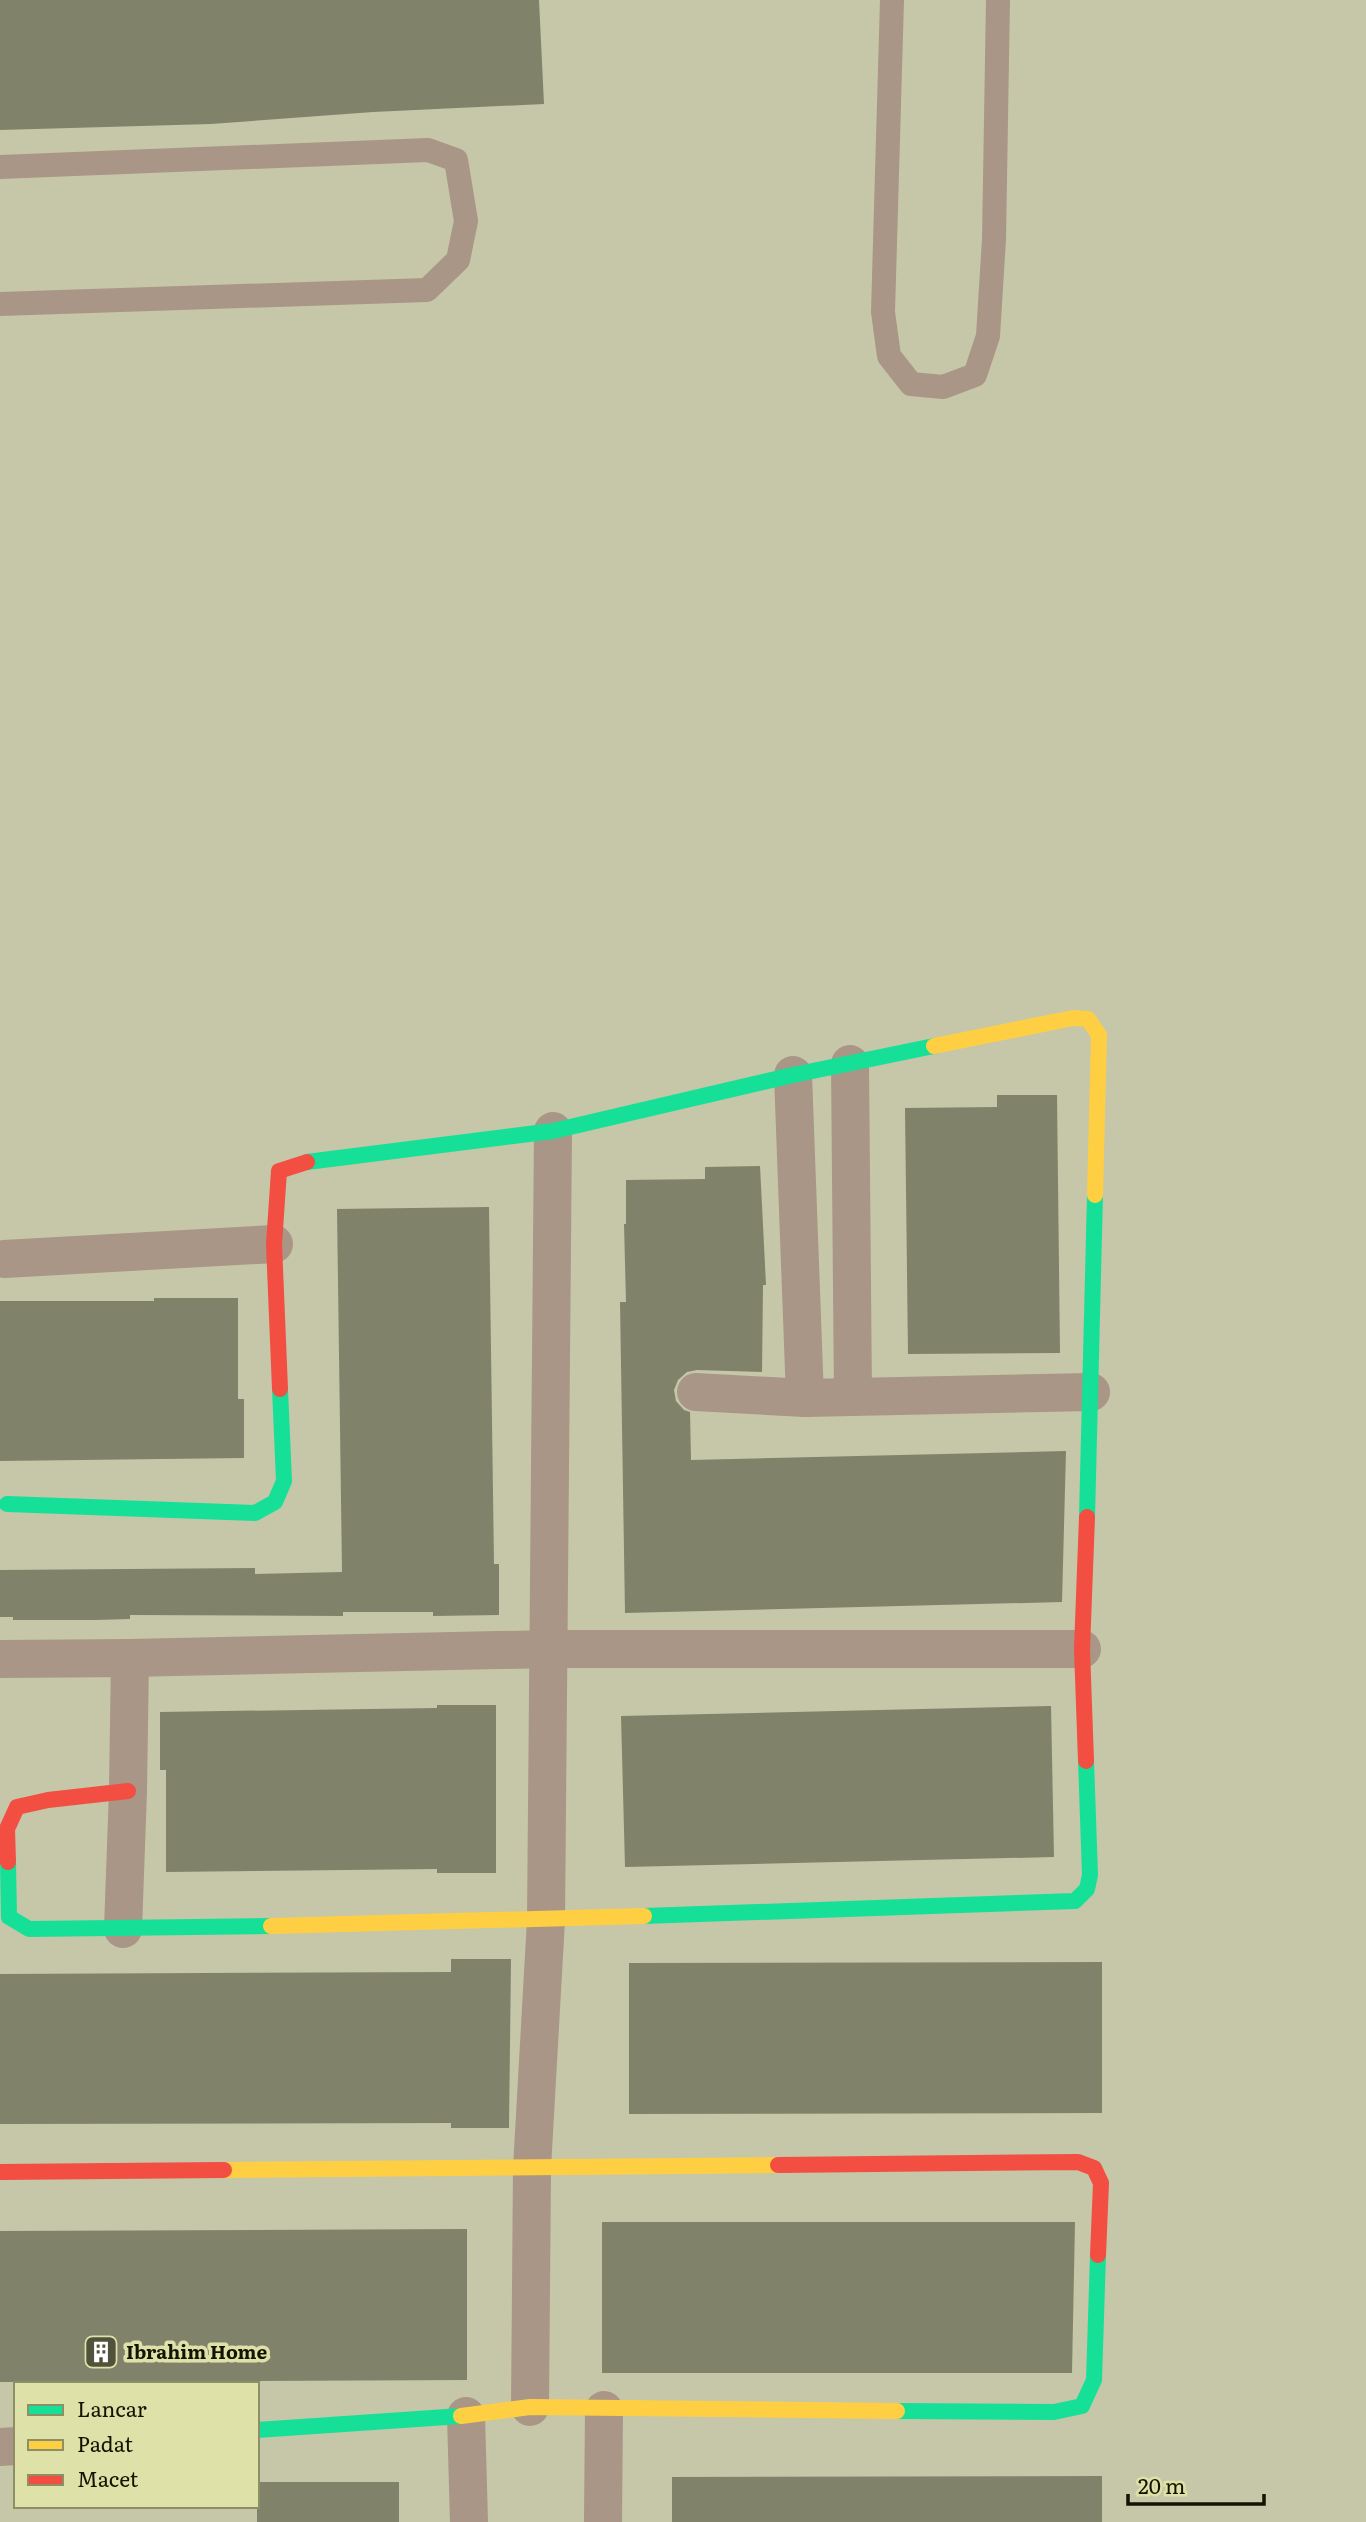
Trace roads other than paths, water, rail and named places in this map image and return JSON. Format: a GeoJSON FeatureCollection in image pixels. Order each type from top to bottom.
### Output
{"type":"FeatureCollection","features":[{"type":"Feature","properties":{"kind":"street"},"geometry":{"type":"LineString","coordinates":[[7,1504],[255,1513],[275,1502],[284,1481],[274,1244],[279,1171],[301,1163],[553,1131],[793,1075],[1073,1017],[1088,1019],[1099,1035],[1082,1649],[1090,1875],[1087,1889],[1074,1901],[546,1920],[123,1930],[29,1930],[9,1917],[7,1829],[17,1807],[48,1800],[128,1791]]}},
{"type":"Feature","properties":{"kind":"street"},"geometry":{"type":"LineString","coordinates":[[850,1064],[853,1397]]}},
{"type":"Feature","properties":{"kind":"street"},"geometry":{"type":"LineString","coordinates":[[793,1075],[805,1398]]}},
{"type":"Feature","properties":{"kind":"street"},"geometry":{"type":"LineString","coordinates":[[530,2407],[532,2168],[546,1920],[553,1131]]}},
{"type":"Feature","properties":{"kind":"street"},"geometry":{"type":"LineString","coordinates":[[4,1259],[274,1244]]}},
{"type":"Feature","properties":{"kind":"street"},"geometry":{"type":"LineString","coordinates":[[696,1392],[805,1398],[1091,1392]]}},
{"type":"Feature","properties":{"kind":"street"},"geometry":{"type":"LineString","coordinates":[[0,1659],[550,1648],[1082,1649]]}},
{"type":"Feature","properties":{"kind":"street"},"geometry":{"type":"LineString","coordinates":[[123,1930],[130,1658]]}},
{"type":"Feature","properties":{"kind":"street"},"geometry":{"type":"LineString","coordinates":[[0,2172],[1077,2162],[1094,2168],[1101,2183],[1094,2380],[1082,2406],[1054,2412],[604,2410],[530,2407],[466,2416],[259,2430]]}},
{"type":"Feature","properties":{"kind":"street"},"geometry":{"type":"LineString","coordinates":[[603,2522],[604,2410]]}},
{"type":"Feature","properties":{"kind":"street"},"geometry":{"type":"LineString","coordinates":[[466,2416],[469,2522]]}},
{"type":"Feature","properties":{"kind":"lane"},"geometry":{"type":"LineString","coordinates":[[892,0],[883,312],[889,356],[911,384],[943,387],[975,374],[988,336],[993,239],[998,0]]}},
{"type":"Feature","properties":{"kind":"lane"},"geometry":{"type":"LineString","coordinates":[[0,167],[428,150],[456,160],[466,221],[458,260],[427,290],[0,304]]}},
{"type":"Feature","properties":{"kind":"place","name":"Ibrahim Home"},"geometry":{"type":"Point","coordinates":[101,2352]}}]}
